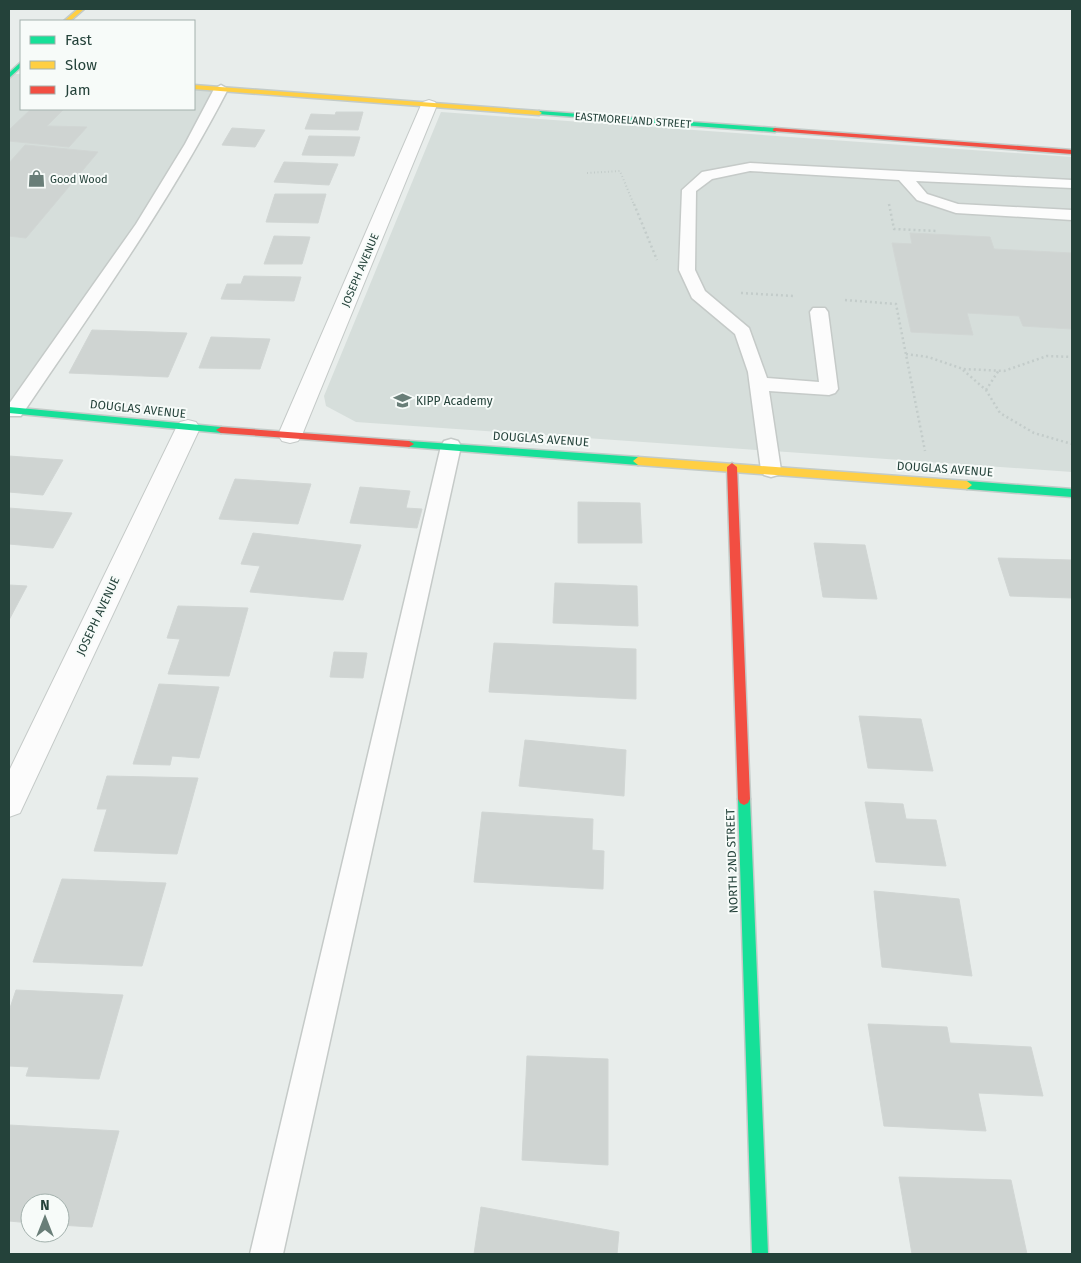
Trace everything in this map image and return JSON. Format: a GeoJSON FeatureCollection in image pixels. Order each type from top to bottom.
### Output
{"type":"FeatureCollection","features":[{"type":"Feature","properties":{"kind":"street"},"geometry":{"type":"LineString","coordinates":[[68,20],[81,9]]}},
{"type":"Feature","properties":{"kind":"street","name":"EASTMORELAND STREET"},"geometry":{"type":"LineString","coordinates":[[195,87],[1072,152]]}},
{"type":"Feature","properties":{"kind":"street","name":"JOSEPH AVENUE"},"geometry":{"type":"LineString","coordinates":[[290,435],[429,105]]}},
{"type":"Feature","properties":{"kind":"street","name":"DOUGLAS AVENUE"},"geometry":{"type":"LineString","coordinates":[[11,410],[188,428],[1072,493]]}},
{"type":"Feature","properties":{"kind":"street","name":"JOSEPH AVENUE"},"geometry":{"type":"LineString","coordinates":[[9,804],[188,428]]}},
{"type":"Feature","properties":{"kind":"street","name":"NORTH 2ND STREET"},"geometry":{"type":"LineString","coordinates":[[732,467],[760,1254]]}},
{"type":"Feature","properties":{"kind":"lane"},"geometry":{"type":"LineString","coordinates":[[11,410],[143,225],[192,144],[221,89]]}},
{"type":"Feature","properties":{"kind":"lane"},"geometry":{"type":"LineString","coordinates":[[771,470],[758,384],[743,332],[698,294],[687,270],[689,190],[707,175],[750,167],[1072,184]]}},
{"type":"Feature","properties":{"kind":"lane"},"geometry":{"type":"LineString","coordinates":[[903,176],[922,197],[956,208],[1072,215]]}},
{"type":"Feature","properties":{"kind":"lane"},"geometry":{"type":"LineString","coordinates":[[758,384],[829,389],[819,312]]}},
{"type":"Feature","properties":{"kind":"lane"},"geometry":{"type":"LineString","coordinates":[[266,1254],[451,446]]}},
{"type":"Feature","properties":{"kind":"path"},"geometry":{"type":"LineString","coordinates":[[587,173],[620,171],[657,261]]}},
{"type":"Feature","properties":{"kind":"path"},"geometry":{"type":"LineString","coordinates":[[889,202],[894,229],[944,232]]}},
{"type":"Feature","properties":{"kind":"path"},"geometry":{"type":"LineString","coordinates":[[733,292],[800,297]]}},
{"type":"Feature","properties":{"kind":"path"},"geometry":{"type":"LineString","coordinates":[[838,300],[896,304],[926,456]]}},
{"type":"Feature","properties":{"kind":"path"},"geometry":{"type":"LineString","coordinates":[[906,354],[928,357],[963,369],[1004,371],[1047,356],[1072,357]]}},
{"type":"Feature","properties":{"kind":"path"},"geometry":{"type":"LineString","coordinates":[[963,369],[986,390],[1000,413],[1034,433],[1072,444]]}},
{"type":"Feature","properties":{"kind":"path"},"geometry":{"type":"LineString","coordinates":[[986,390],[999,370]]}},
{"type":"Feature","properties":{"kind":"shaded area"},"geometry":{"type":"Polygon","coordinates":[[[11,74],[20,74],[20,110],[195,110],[195,87],[221,89],[192,144],[14,411],[9,410],[9,76],[11,74]]]}},
{"type":"Feature","properties":{"kind":"shaded area"},"geometry":{"type":"Polygon","coordinates":[[[441,112],[1072,157],[1072,472],[356,422],[326,406],[324,396],[441,112]]]}},
{"type":"Feature","properties":{"kind":"building"},"geometry":{"type":"Polygon","coordinates":[[[30,110],[63,110],[47,126],[87,127],[69,147],[9,141],[9,130],[30,110]]]}},
{"type":"Feature","properties":{"kind":"building"},"geometry":{"type":"Polygon","coordinates":[[[336,112],[363,112],[358,130],[305,129],[311,114],[335,115],[336,112]]]}},
{"type":"Feature","properties":{"kind":"building"},"geometry":{"type":"Polygon","coordinates":[[[232,128],[265,130],[255,147],[222,145],[232,128]]]}},
{"type":"Feature","properties":{"kind":"building"},"geometry":{"type":"Polygon","coordinates":[[[309,136],[360,137],[354,156],[302,155],[309,136]]]}},
{"type":"Feature","properties":{"kind":"building"},"geometry":{"type":"Polygon","coordinates":[[[25,145],[98,152],[26,238],[9,236],[9,163],[25,145]]]}},
{"type":"Feature","properties":{"kind":"building"},"geometry":{"type":"Polygon","coordinates":[[[284,162],[338,164],[329,185],[274,182],[284,162]]]}},
{"type":"Feature","properties":{"kind":"building"},"geometry":{"type":"Polygon","coordinates":[[[275,194],[326,194],[318,223],[266,222],[275,194]]]}},
{"type":"Feature","properties":{"kind":"building"},"geometry":{"type":"Polygon","coordinates":[[[910,233],[990,237],[994,249],[1072,253],[1072,329],[1023,326],[1019,316],[967,313],[973,335],[911,332],[892,243],[912,244],[910,233]]]}},
{"type":"Feature","properties":{"kind":"building"},"geometry":{"type":"Polygon","coordinates":[[[274,236],[310,237],[302,264],[264,264],[274,236]]]}},
{"type":"Feature","properties":{"kind":"building"},"geometry":{"type":"Polygon","coordinates":[[[244,276],[301,277],[294,301],[221,299],[227,284],[241,284],[244,276]]]}},
{"type":"Feature","properties":{"kind":"building"},"geometry":{"type":"Polygon","coordinates":[[[92,330],[187,333],[168,377],[69,373],[92,330]]]}},
{"type":"Feature","properties":{"kind":"building"},"geometry":{"type":"Polygon","coordinates":[[[211,337],[270,339],[260,369],[199,368],[211,337]]]}},
{"type":"Feature","properties":{"kind":"building"},"geometry":{"type":"Polygon","coordinates":[[[9,456],[63,460],[43,495],[9,492],[9,456]]]}},
{"type":"Feature","properties":{"kind":"building"},"geometry":{"type":"Polygon","coordinates":[[[235,479],[311,484],[298,524],[219,519],[235,479]]]}},
{"type":"Feature","properties":{"kind":"building"},"geometry":{"type":"Polygon","coordinates":[[[360,487],[410,491],[406,508],[422,509],[417,528],[350,523],[360,487]]]}},
{"type":"Feature","properties":{"kind":"building"},"geometry":{"type":"Polygon","coordinates":[[[578,502],[640,503],[642,543],[578,543],[578,502]]]}},
{"type":"Feature","properties":{"kind":"building"},"geometry":{"type":"Polygon","coordinates":[[[9,508],[72,513],[53,548],[9,544],[9,508]]]}},
{"type":"Feature","properties":{"kind":"building"},"geometry":{"type":"Polygon","coordinates":[[[253,533],[361,545],[343,600],[250,592],[260,566],[241,564],[253,533]]]}},
{"type":"Feature","properties":{"kind":"building"},"geometry":{"type":"Polygon","coordinates":[[[814,543],[865,545],[877,599],[823,597],[814,543]]]}},
{"type":"Feature","properties":{"kind":"building"},"geometry":{"type":"Polygon","coordinates":[[[998,558],[1072,560],[1072,598],[1010,596],[998,558]]]}},
{"type":"Feature","properties":{"kind":"building"},"geometry":{"type":"Polygon","coordinates":[[[555,583],[637,586],[638,626],[553,623],[555,583]]]}},
{"type":"Feature","properties":{"kind":"building"},"geometry":{"type":"Polygon","coordinates":[[[9,585],[27,586],[9,620],[9,585]]]}},
{"type":"Feature","properties":{"kind":"building"},"geometry":{"type":"Polygon","coordinates":[[[178,606],[248,608],[229,676],[168,674],[180,639],[167,638],[178,606]]]}},
{"type":"Feature","properties":{"kind":"building"},"geometry":{"type":"Polygon","coordinates":[[[494,643],[636,649],[636,699],[489,692],[494,643]]]}},
{"type":"Feature","properties":{"kind":"building"},"geometry":{"type":"Polygon","coordinates":[[[334,652],[367,653],[363,678],[330,677],[334,652]]]}},
{"type":"Feature","properties":{"kind":"building"},"geometry":{"type":"Polygon","coordinates":[[[159,684],[219,687],[199,758],[172,756],[170,765],[133,764],[159,684]]]}},
{"type":"Feature","properties":{"kind":"building"},"geometry":{"type":"Polygon","coordinates":[[[859,716],[921,719],[933,771],[868,768],[859,716]]]}},
{"type":"Feature","properties":{"kind":"building"},"geometry":{"type":"Polygon","coordinates":[[[525,740],[626,750],[624,796],[519,786],[525,740]]]}},
{"type":"Feature","properties":{"kind":"building"},"geometry":{"type":"Polygon","coordinates":[[[107,776],[198,778],[177,854],[94,851],[107,809],[97,809],[107,776]]]}},
{"type":"Feature","properties":{"kind":"building"},"geometry":{"type":"Polygon","coordinates":[[[865,802],[903,804],[906,819],[936,820],[946,866],[876,862],[865,802]]]}},
{"type":"Feature","properties":{"kind":"building"},"geometry":{"type":"Polygon","coordinates":[[[482,812],[593,819],[592,850],[604,851],[603,889],[474,882],[482,812]]]}},
{"type":"Feature","properties":{"kind":"building"},"geometry":{"type":"Polygon","coordinates":[[[62,879],[166,883],[142,966],[33,962],[62,879]]]}},
{"type":"Feature","properties":{"kind":"building"},"geometry":{"type":"Polygon","coordinates":[[[874,891],[959,899],[972,976],[882,967],[874,891]]]}},
{"type":"Feature","properties":{"kind":"building"},"geometry":{"type":"Polygon","coordinates":[[[16,990],[123,995],[99,1079],[26,1076],[29,1067],[9,1066],[9,1011],[16,990]]]}},
{"type":"Feature","properties":{"kind":"building"},"geometry":{"type":"Polygon","coordinates":[[[868,1024],[947,1027],[950,1043],[1031,1047],[1043,1096],[978,1093],[986,1131],[884,1126],[868,1024]]]}},
{"type":"Feature","properties":{"kind":"building"},"geometry":{"type":"Polygon","coordinates":[[[527,1056],[608,1059],[608,1165],[522,1160],[527,1056]]]}},
{"type":"Feature","properties":{"kind":"building"},"geometry":{"type":"Polygon","coordinates":[[[9,1125],[119,1131],[92,1227],[70,1226],[70,1193],[20,1193],[20,1222],[9,1221],[9,1125]]]}},
{"type":"Feature","properties":{"kind":"building"},"geometry":{"type":"Polygon","coordinates":[[[899,1177],[1011,1180],[1027,1254],[912,1254],[899,1177]]]}},
{"type":"Feature","properties":{"kind":"building"},"geometry":{"type":"Polygon","coordinates":[[[481,1207],[619,1232],[617,1254],[474,1254],[481,1207]]]}},
{"type":"Feature","properties":{"kind":"traffic: fast"},"geometry":{"type":"LineString","coordinates":[[9,76],[20,65]]}},
{"type":"Feature","properties":{"kind":"traffic: fast"},"geometry":{"type":"LineString","coordinates":[[539,113],[775,130]]}},
{"type":"Feature","properties":{"kind":"traffic: fast"},"geometry":{"type":"LineString","coordinates":[[9,410],[221,430]]}},
{"type":"Feature","properties":{"kind":"traffic: fast"},"geometry":{"type":"LineString","coordinates":[[409,444],[638,461]]}},
{"type":"Feature","properties":{"kind":"traffic: fast"},"geometry":{"type":"LineString","coordinates":[[967,485],[1072,493]]}},
{"type":"Feature","properties":{"kind":"traffic: fast"},"geometry":{"type":"LineString","coordinates":[[744,799],[760,1254]]}},
{"type":"Feature","properties":{"kind":"traffic: slow"},"geometry":{"type":"LineString","coordinates":[[68,20],[81,9]]}},
{"type":"Feature","properties":{"kind":"traffic: slow"},"geometry":{"type":"LineString","coordinates":[[195,87],[539,113]]}},
{"type":"Feature","properties":{"kind":"traffic: slow"},"geometry":{"type":"LineString","coordinates":[[638,461],[967,485]]}},
{"type":"Feature","properties":{"kind":"traffic: jam"},"geometry":{"type":"LineString","coordinates":[[775,130],[1072,152]]}},
{"type":"Feature","properties":{"kind":"traffic: jam"},"geometry":{"type":"LineString","coordinates":[[221,430],[409,444]]}},
{"type":"Feature","properties":{"kind":"traffic: jam"},"geometry":{"type":"LineString","coordinates":[[732,467],[744,799]]}},
{"type":"Feature","properties":{"kind":"place","name":"Good Wood"},"geometry":{"type":"Point","coordinates":[36,179]}},
{"type":"Feature","properties":{"kind":"place","name":"KIPP Academy"},"geometry":{"type":"Point","coordinates":[402,401]}}]}
